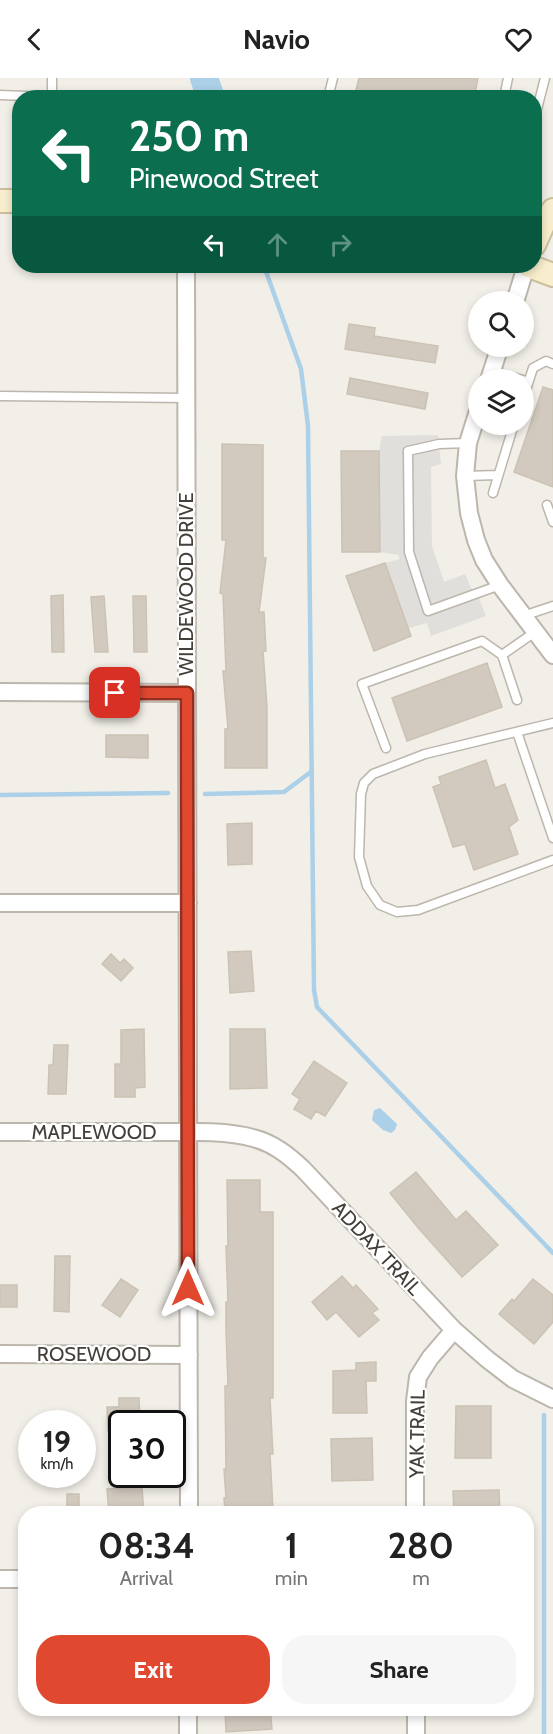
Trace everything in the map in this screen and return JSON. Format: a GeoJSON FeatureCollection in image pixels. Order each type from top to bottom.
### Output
{"type":"FeatureCollection","features":[{"type":"Feature","properties":{"kind":"main road"},"geometry":{"type":"LineString","coordinates":[[542,227],[553,210]]}},
{"type":"Feature","properties":{"kind":"street","name":"WILDEWOOD DRIVE"},"geometry":{"type":"LineString","coordinates":[[186,273],[189,1506]]}},
{"type":"Feature","properties":{"kind":"street"},"geometry":{"type":"LineString","coordinates":[[519,291],[525,273]]}},
{"type":"Feature","properties":{"kind":"street"},"geometry":{"type":"LineString","coordinates":[[470,435],[465,476],[469,513],[476,540],[484,560],[500,585],[553,655]]}},
{"type":"Feature","properties":{"kind":"street"},"geometry":{"type":"LineString","coordinates":[[0,692],[187,693]]}},
{"type":"Feature","properties":{"kind":"street"},"geometry":{"type":"LineString","coordinates":[[0,903],[188,903]]}},
{"type":"Feature","properties":{"kind":"street","name":"MAPLEWOOD"},"geometry":{"type":"LineString","coordinates":[[0,1132],[188,1132]]}},
{"type":"Feature","properties":{"kind":"street","name":"ADDAX TRAIL"},"geometry":{"type":"LineString","coordinates":[[188,1132],[252,1138],[287,1153],[454,1330],[513,1379],[553,1399]]}},
{"type":"Feature","properties":{"kind":"street","name":"YAK TRAIL"},"geometry":{"type":"LineString","coordinates":[[416,1506],[415,1401],[418,1377],[430,1358],[454,1330]]}},
{"type":"Feature","properties":{"kind":"street","name":"ROSEWOOD"},"geometry":{"type":"LineString","coordinates":[[0,1354],[189,1355]]}},
{"type":"Feature","properties":{"kind":"street"},"geometry":{"type":"LineString","coordinates":[[0,1579],[18,1579]]}},
{"type":"Feature","properties":{"kind":"street"},"geometry":{"type":"LineString","coordinates":[[188,1716],[188,1734]]}},
{"type":"Feature","properties":{"kind":"street"},"geometry":{"type":"LineString","coordinates":[[416,1716],[416,1734]]}},
{"type":"Feature","properties":{"kind":"lane"},"geometry":{"type":"LineString","coordinates":[[532,369],[546,361],[553,364]]}},
{"type":"Feature","properties":{"kind":"lane"},"geometry":{"type":"LineString","coordinates":[[0,396],[186,398]]}},
{"type":"Feature","properties":{"kind":"lane"},"geometry":{"type":"LineString","coordinates":[[493,493],[511,435]]}},
{"type":"Feature","properties":{"kind":"lane"},"geometry":{"type":"LineString","coordinates":[[468,443],[439,444],[408,451],[409,552],[428,611],[500,585]]}},
{"type":"Feature","properties":{"kind":"lane"},"geometry":{"type":"LineString","coordinates":[[465,476],[498,475]]}},
{"type":"Feature","properties":{"kind":"lane"},"geometry":{"type":"LineString","coordinates":[[547,505],[553,522]]}},
{"type":"Feature","properties":{"kind":"lane"},"geometry":{"type":"LineString","coordinates":[[523,616],[553,606]]}},
{"type":"Feature","properties":{"kind":"lane"},"geometry":{"type":"LineString","coordinates":[[502,654],[535,632]]}},
{"type":"Feature","properties":{"kind":"lane"},"geometry":{"type":"LineString","coordinates":[[386,748],[362,684],[482,641],[502,654],[517,700]]}},
{"type":"Feature","properties":{"kind":"lane"},"geometry":{"type":"LineString","coordinates":[[553,723],[425,754],[373,774],[364,783],[361,794],[359,857],[367,886],[380,904],[397,912],[418,910],[553,860]]}},
{"type":"Feature","properties":{"kind":"lane"},"geometry":{"type":"LineString","coordinates":[[517,732],[553,838]]}},
{"type":"Feature","properties":{"kind":"shaded area"},"geometry":{"type":"Polygon","coordinates":[[[438,435],[441,464],[431,467],[432,546],[444,582],[465,574],[471,588],[477,593],[486,616],[431,636],[427,623],[409,628],[385,563],[400,559],[398,555],[380,552],[379,451],[382,436],[438,435]]]}},
{"type":"Feature","properties":{"kind":"water"},"geometry":{"type":"Polygon","coordinates":[[[380,1108],[397,1124],[391,1133],[383,1130],[372,1120],[374,1110],[380,1108]]]}},
{"type":"Feature","properties":{"kind":"building"},"geometry":{"type":"Polygon","coordinates":[[[359,78],[478,78],[476,90],[356,90],[359,78]]]}},
{"type":"Feature","properties":{"kind":"building"},"geometry":{"type":"Polygon","coordinates":[[[349,324],[375,328],[374,336],[438,346],[435,363],[345,349],[349,324]]]}},
{"type":"Feature","properties":{"kind":"building"},"geometry":{"type":"Polygon","coordinates":[[[350,378],[428,393],[425,409],[347,394],[350,378]]]}},
{"type":"Feature","properties":{"kind":"building"},"geometry":{"type":"Polygon","coordinates":[[[543,387],[553,390],[553,487],[514,472],[527,435],[534,435],[534,413],[543,387]]]}},
{"type":"Feature","properties":{"kind":"building"},"geometry":{"type":"Polygon","coordinates":[[[222,444],[263,445],[263,558],[266,558],[259,612],[264,612],[266,651],[263,651],[267,707],[267,768],[225,768],[225,729],[228,729],[223,671],[226,671],[223,594],[220,593],[226,540],[222,540],[222,444]]]}},
{"type":"Feature","properties":{"kind":"building"},"geometry":{"type":"Polygon","coordinates":[[[341,451],[379,451],[380,552],[342,552],[341,451]]]}},
{"type":"Feature","properties":{"kind":"building"},"geometry":{"type":"Polygon","coordinates":[[[385,563],[411,636],[374,651],[346,576],[385,563]]]}},
{"type":"Feature","properties":{"kind":"building"},"geometry":{"type":"Polygon","coordinates":[[[63,595],[64,652],[52,652],[51,596],[63,595]]]}},
{"type":"Feature","properties":{"kind":"building"},"geometry":{"type":"Polygon","coordinates":[[[104,596],[108,652],[95,652],[91,597],[104,596]]]}},
{"type":"Feature","properties":{"kind":"building"},"geometry":{"type":"Polygon","coordinates":[[[133,596],[146,596],[147,652],[134,652],[133,596]]]}},
{"type":"Feature","properties":{"kind":"building"},"geometry":{"type":"Polygon","coordinates":[[[487,663],[502,707],[407,741],[392,698],[487,663]]]}},
{"type":"Feature","properties":{"kind":"building"},"geometry":{"type":"Polygon","coordinates":[[[106,735],[148,735],[148,758],[106,757],[106,735]]]}},
{"type":"Feature","properties":{"kind":"building"},"geometry":{"type":"Polygon","coordinates":[[[486,760],[495,788],[505,784],[518,820],[509,827],[518,854],[474,870],[465,844],[453,847],[433,787],[441,784],[439,777],[486,760]]]}},
{"type":"Feature","properties":{"kind":"building"},"geometry":{"type":"Polygon","coordinates":[[[252,823],[252,864],[228,865],[227,824],[252,823]]]}},
{"type":"Feature","properties":{"kind":"building"},"geometry":{"type":"Polygon","coordinates":[[[251,951],[254,991],[230,993],[228,952],[251,951]]]}},
{"type":"Feature","properties":{"kind":"building"},"geometry":{"type":"Polygon","coordinates":[[[111,954],[120,963],[124,959],[133,968],[121,981],[102,964],[111,954]]]}},
{"type":"Feature","properties":{"kind":"building"},"geometry":{"type":"Polygon","coordinates":[[[144,1029],[145,1087],[135,1088],[135,1097],[115,1097],[115,1064],[121,1064],[121,1030],[144,1029]]]}},
{"type":"Feature","properties":{"kind":"building"},"geometry":{"type":"Polygon","coordinates":[[[230,1029],[265,1029],[267,1088],[230,1089],[230,1029]]]}},
{"type":"Feature","properties":{"kind":"building"},"geometry":{"type":"Polygon","coordinates":[[[54,1045],[68,1045],[66,1094],[48,1094],[49,1065],[53,1065],[54,1045]]]}},
{"type":"Feature","properties":{"kind":"building"},"geometry":{"type":"Polygon","coordinates":[[[314,1061],[347,1083],[325,1116],[316,1111],[311,1119],[294,1109],[300,1099],[292,1094],[314,1061]]]}},
{"type":"Feature","properties":{"kind":"building"},"geometry":{"type":"Polygon","coordinates":[[[416,1172],[456,1220],[466,1211],[498,1245],[462,1277],[390,1193],[416,1172]]]}},
{"type":"Feature","properties":{"kind":"building"},"geometry":{"type":"Polygon","coordinates":[[[227,1180],[260,1180],[260,1212],[273,1212],[273,1398],[270,1398],[273,1506],[225,1506],[225,1386],[228,1386],[226,1246],[228,1246],[227,1180]]]}},
{"type":"Feature","properties":{"kind":"building"},"geometry":{"type":"Polygon","coordinates":[[[55,1256],[70,1256],[69,1312],[54,1311],[55,1256]]]}},
{"type":"Feature","properties":{"kind":"building"},"geometry":{"type":"Polygon","coordinates":[[[342,1276],[353,1288],[356,1285],[378,1309],[372,1313],[379,1320],[359,1337],[336,1312],[327,1320],[312,1302],[342,1276]]]}},
{"type":"Feature","properties":{"kind":"building"},"geometry":{"type":"Polygon","coordinates":[[[121,1279],[138,1290],[120,1317],[102,1305],[121,1279]]]}},
{"type":"Feature","properties":{"kind":"building"},"geometry":{"type":"Polygon","coordinates":[[[533,1279],[553,1295],[553,1322],[534,1344],[499,1314],[533,1279]]]}},
{"type":"Feature","properties":{"kind":"building"},"geometry":{"type":"Polygon","coordinates":[[[0,1285],[17,1285],[17,1307],[0,1307],[0,1285]]]}},
{"type":"Feature","properties":{"kind":"building"},"geometry":{"type":"Polygon","coordinates":[[[376,1362],[376,1381],[366,1381],[367,1413],[333,1413],[333,1371],[356,1370],[356,1363],[376,1362]]]}},
{"type":"Feature","properties":{"kind":"building"},"geometry":{"type":"Polygon","coordinates":[[[119,1398],[139,1398],[139,1410],[108,1410],[108,1431],[107,1407],[119,1407],[119,1398]]]}},
{"type":"Feature","properties":{"kind":"building"},"geometry":{"type":"Polygon","coordinates":[[[456,1406],[491,1406],[491,1458],[455,1458],[456,1406]]]}},
{"type":"Feature","properties":{"kind":"building"},"geometry":{"type":"Polygon","coordinates":[[[372,1438],[373,1480],[332,1481],[331,1439],[372,1438]]]}},
{"type":"Feature","properties":{"kind":"building"},"geometry":{"type":"Polygon","coordinates":[[[142,1488],[143,1506],[108,1506],[107,1489],[142,1488]]]}},
{"type":"Feature","properties":{"kind":"building"},"geometry":{"type":"Polygon","coordinates":[[[499,1490],[500,1506],[454,1506],[453,1491],[499,1490]]]}},
{"type":"Feature","properties":{"kind":"building"},"geometry":{"type":"Polygon","coordinates":[[[67,1494],[79,1494],[79,1506],[67,1506],[67,1494]]]}},
{"type":"Feature","properties":{"kind":"building"},"geometry":{"type":"Polygon","coordinates":[[[225,1716],[271,1716],[272,1729],[226,1732],[225,1716]]]}},
{"type":"Feature","properties":{"kind":"waterway"},"geometry":{"type":"LineString","coordinates":[[204,78],[208,90]]}},
{"type":"Feature","properties":{"kind":"waterway"},"geometry":{"type":"LineString","coordinates":[[267,273],[301,369],[308,426],[314,990],[317,1007],[553,1253]]}},
{"type":"Feature","properties":{"kind":"waterway"},"geometry":{"type":"LineString","coordinates":[[205,794],[284,792],[312,771]]}},
{"type":"Feature","properties":{"kind":"waterway"},"geometry":{"type":"LineString","coordinates":[[0,795],[168,793]]}},
{"type":"Feature","properties":{"kind":"waterway"},"geometry":{"type":"LineString","coordinates":[[544,1415],[544,1734]]}},
{"type":"Feature","properties":{"kind":"route"},"geometry":{"type":"LineString","coordinates":[[115,693],[187,693],[188,1288]]}}]}
